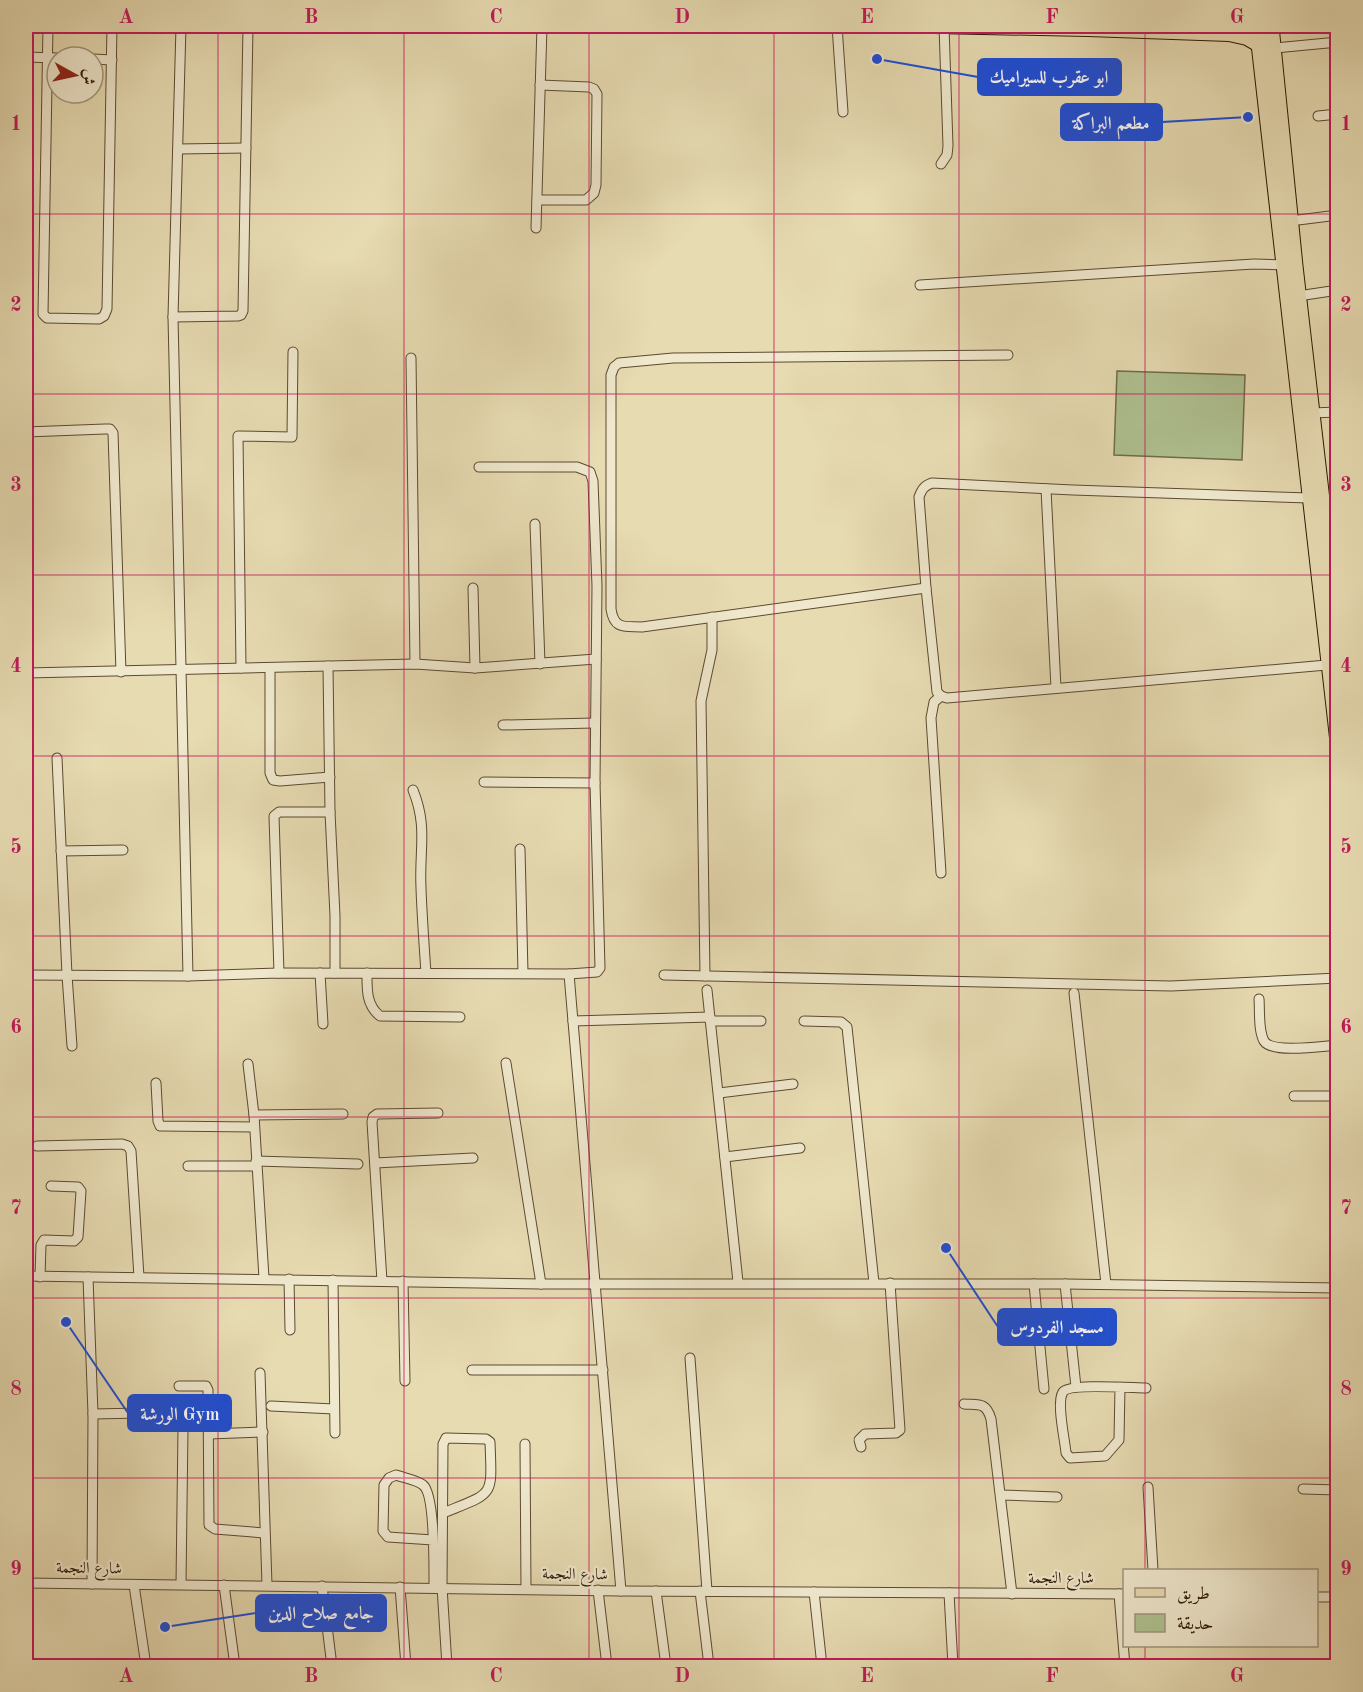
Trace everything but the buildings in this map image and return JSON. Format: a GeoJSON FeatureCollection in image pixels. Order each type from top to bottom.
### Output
{"type":"FeatureCollection","features":[{"type":"Feature","properties":{"kind":"highway"},"geometry":{"type":"LineString","coordinates":[[1255,26],[1288,265],[1309,498],[1333,664],[1338,742]]}},
{"type":"Feature","properties":{"kind":"highway"},"geometry":{"type":"LineString","coordinates":[[1271,26],[1275,48],[1290,221],[1288,265],[1298,296],[1311,413],[1330,515],[1337,631]]}},
{"type":"Feature","properties":{"kind":"main road"},"geometry":{"type":"LineString","coordinates":[[934,26],[1183,30],[1229,34],[1247,38],[1259,45]]}},
{"type":"Feature","properties":{"kind":"main road"},"geometry":{"type":"LineString","coordinates":[[1229,34],[1245,31],[1255,26]]}},
{"type":"Feature","properties":{"kind":"street"},"geometry":{"type":"LineString","coordinates":[[48,26],[50,45]]}},
{"type":"Feature","properties":{"kind":"street"},"geometry":{"type":"LineString","coordinates":[[50,105],[43,314],[47,318],[99,319],[104,316],[107,309],[112,26]]}},
{"type":"Feature","properties":{"kind":"street"},"geometry":{"type":"LineString","coordinates":[[181,26],[173,317],[188,976]]}},
{"type":"Feature","properties":{"kind":"street"},"geometry":{"type":"LineString","coordinates":[[173,317],[238,316],[243,311],[248,26]]}},
{"type":"Feature","properties":{"kind":"street"},"geometry":{"type":"LineString","coordinates":[[536,228],[542,26]]}},
{"type":"Feature","properties":{"kind":"street"},"geometry":{"type":"LineString","coordinates":[[837,26],[843,112]]}},
{"type":"Feature","properties":{"kind":"street"},"geometry":{"type":"LineString","coordinates":[[941,164],[947,155],[948,146],[944,26]]}},
{"type":"Feature","properties":{"kind":"street"},"geometry":{"type":"LineString","coordinates":[[1275,48],[1338,42]]}},
{"type":"Feature","properties":{"kind":"street"},"geometry":{"type":"LineString","coordinates":[[26,57],[45,58]]}},
{"type":"Feature","properties":{"kind":"street"},"geometry":{"type":"LineString","coordinates":[[105,60],[112,60]]}},
{"type":"Feature","properties":{"kind":"street"},"geometry":{"type":"LineString","coordinates":[[537,200],[586,200],[594,193],[596,185],[597,94],[589,87],[540,85]]}},
{"type":"Feature","properties":{"kind":"street"},"geometry":{"type":"LineString","coordinates":[[1318,116],[1338,114]]}},
{"type":"Feature","properties":{"kind":"street"},"geometry":{"type":"LineString","coordinates":[[178,149],[246,148]]}},
{"type":"Feature","properties":{"kind":"street"},"geometry":{"type":"LineString","coordinates":[[1290,221],[1338,215]]}},
{"type":"Feature","properties":{"kind":"street"},"geometry":{"type":"LineString","coordinates":[[920,285],[1254,264],[1288,265]]}},
{"type":"Feature","properties":{"kind":"street"},"geometry":{"type":"LineString","coordinates":[[1298,296],[1338,290]]}},
{"type":"Feature","properties":{"kind":"street"},"geometry":{"type":"LineString","coordinates":[[241,668],[238,436],[292,436],[293,352]]}},
{"type":"Feature","properties":{"kind":"street"},"geometry":{"type":"LineString","coordinates":[[926,588],[642,627],[616,624],[613,619],[610,375],[619,363],[719,357],[1008,355]]}},
{"type":"Feature","properties":{"kind":"street"},"geometry":{"type":"LineString","coordinates":[[411,358],[415,664]]}},
{"type":"Feature","properties":{"kind":"street"},"geometry":{"type":"LineString","coordinates":[[1311,413],[1338,412]]}},
{"type":"Feature","properties":{"kind":"street"},"geometry":{"type":"LineString","coordinates":[[26,432],[110,429],[113,433],[121,672]]}},
{"type":"Feature","properties":{"kind":"street"},"geometry":{"type":"LineString","coordinates":[[26,975],[592,974],[597,972],[600,968],[594,723],[597,586],[593,481],[590,472],[577,467],[479,467]]}},
{"type":"Feature","properties":{"kind":"street"},"geometry":{"type":"LineString","coordinates":[[941,696],[937,692],[919,497],[926,485],[932,483],[1309,498]]}},
{"type":"Feature","properties":{"kind":"street"},"geometry":{"type":"LineString","coordinates":[[1046,489],[1056,688]]}},
{"type":"Feature","properties":{"kind":"street"},"geometry":{"type":"LineString","coordinates":[[536,524],[540,664]]}},
{"type":"Feature","properties":{"kind":"street"},"geometry":{"type":"LineString","coordinates":[[473,588],[475,668]]}},
{"type":"Feature","properties":{"kind":"street"},"geometry":{"type":"LineString","coordinates":[[705,976],[701,701],[712,650],[712,617]]}},
{"type":"Feature","properties":{"kind":"street"},"geometry":{"type":"LineString","coordinates":[[26,673],[415,664],[475,668],[596,659]]}},
{"type":"Feature","properties":{"kind":"street"},"geometry":{"type":"LineString","coordinates":[[941,873],[931,718],[934,702],[941,696],[1333,664]]}},
{"type":"Feature","properties":{"kind":"street"},"geometry":{"type":"LineString","coordinates":[[328,666],[335,973]]}},
{"type":"Feature","properties":{"kind":"street"},"geometry":{"type":"LineString","coordinates":[[270,668],[270,773],[273,780],[330,777]]}},
{"type":"Feature","properties":{"kind":"street"},"geometry":{"type":"LineString","coordinates":[[503,725],[594,723]]}},
{"type":"Feature","properties":{"kind":"street"},"geometry":{"type":"LineString","coordinates":[[57,758],[72,1046]]}},
{"type":"Feature","properties":{"kind":"street"},"geometry":{"type":"LineString","coordinates":[[484,782],[595,783]]}},
{"type":"Feature","properties":{"kind":"street"},"geometry":{"type":"LineString","coordinates":[[412,790],[418,804],[423,834],[421,885],[426,973]]}},
{"type":"Feature","properties":{"kind":"street"},"geometry":{"type":"LineString","coordinates":[[279,973],[272,822],[274,816],[279,812],[330,812]]}},
{"type":"Feature","properties":{"kind":"street"},"geometry":{"type":"LineString","coordinates":[[520,849],[523,973]]}},
{"type":"Feature","properties":{"kind":"street"},"geometry":{"type":"LineString","coordinates":[[61,851],[123,850]]}},
{"type":"Feature","properties":{"kind":"street"},"geometry":{"type":"LineString","coordinates":[[320,973],[323,1024]]}},
{"type":"Feature","properties":{"kind":"street"},"geometry":{"type":"LineString","coordinates":[[367,973],[368,996],[380,1016],[460,1017]]}},
{"type":"Feature","properties":{"kind":"street"},"geometry":{"type":"LineString","coordinates":[[569,974],[621,1591]]}},
{"type":"Feature","properties":{"kind":"street"},"geometry":{"type":"LineString","coordinates":[[664,975],[1171,986],[1338,978]]}},
{"type":"Feature","properties":{"kind":"street"},"geometry":{"type":"LineString","coordinates":[[707,990],[738,1282]]}},
{"type":"Feature","properties":{"kind":"street"},"geometry":{"type":"LineString","coordinates":[[1074,993],[1106,1284]]}},
{"type":"Feature","properties":{"kind":"street"},"geometry":{"type":"LineString","coordinates":[[1259,999],[1262,1036],[1271,1047],[1338,1045]]}},
{"type":"Feature","properties":{"kind":"street"},"geometry":{"type":"LineString","coordinates":[[573,1021],[710,1019],[761,1021]]}},
{"type":"Feature","properties":{"kind":"street"},"geometry":{"type":"LineString","coordinates":[[804,1021],[841,1022],[847,1027],[874,1283]]}},
{"type":"Feature","properties":{"kind":"street"},"geometry":{"type":"LineString","coordinates":[[506,1063],[541,1284]]}},
{"type":"Feature","properties":{"kind":"street"},"geometry":{"type":"LineString","coordinates":[[248,1064],[254,1115],[264,1278]]}},
{"type":"Feature","properties":{"kind":"street"},"geometry":{"type":"LineString","coordinates":[[156,1083],[160,1126],[254,1127]]}},
{"type":"Feature","properties":{"kind":"street"},"geometry":{"type":"LineString","coordinates":[[719,1093],[793,1084]]}},
{"type":"Feature","properties":{"kind":"street"},"geometry":{"type":"LineString","coordinates":[[1294,1096],[1338,1096]]}},
{"type":"Feature","properties":{"kind":"street"},"geometry":{"type":"LineString","coordinates":[[382,1281],[373,1117],[377,1114],[438,1113]]}},
{"type":"Feature","properties":{"kind":"street"},"geometry":{"type":"LineString","coordinates":[[254,1115],[343,1114]]}},
{"type":"Feature","properties":{"kind":"street"},"geometry":{"type":"LineString","coordinates":[[37,1146],[122,1144],[128,1146],[140,1277]]}},
{"type":"Feature","properties":{"kind":"street"},"geometry":{"type":"LineString","coordinates":[[725,1157],[800,1148]]}},
{"type":"Feature","properties":{"kind":"street"},"geometry":{"type":"LineString","coordinates":[[375,1163],[472,1158]]}},
{"type":"Feature","properties":{"kind":"street"},"geometry":{"type":"LineString","coordinates":[[188,1166],[358,1164]]}},
{"type":"Feature","properties":{"kind":"street"},"geometry":{"type":"LineString","coordinates":[[40,1277],[41,1245],[44,1240],[74,1241],[78,1237],[81,1191],[78,1187],[51,1186]]}},
{"type":"Feature","properties":{"kind":"street"},"geometry":{"type":"LineString","coordinates":[[26,1276],[541,1284],[738,1282],[1338,1288]]}},
{"type":"Feature","properties":{"kind":"street"},"geometry":{"type":"LineString","coordinates":[[88,1277],[93,1414],[92,1584]]}},
{"type":"Feature","properties":{"kind":"street"},"geometry":{"type":"LineString","coordinates":[[289,1279],[290,1330]]}},
{"type":"Feature","properties":{"kind":"street"},"geometry":{"type":"LineString","coordinates":[[333,1280],[335,1432]]}},
{"type":"Feature","properties":{"kind":"street"},"geometry":{"type":"LineString","coordinates":[[402,1281],[405,1381]]}},
{"type":"Feature","properties":{"kind":"street"},"geometry":{"type":"LineString","coordinates":[[861,1447],[859,1440],[865,1434],[896,1433],[900,1430],[890,1283]]}},
{"type":"Feature","properties":{"kind":"street"},"geometry":{"type":"LineString","coordinates":[[1034,1284],[1044,1389]]}},
{"type":"Feature","properties":{"kind":"street"},"geometry":{"type":"LineString","coordinates":[[1065,1284],[1076,1387]]}},
{"type":"Feature","properties":{"kind":"street"},"geometry":{"type":"LineString","coordinates":[[690,1358],[709,1666]]}},
{"type":"Feature","properties":{"kind":"street"},"geometry":{"type":"LineString","coordinates":[[472,1370],[603,1370]]}},
{"type":"Feature","properties":{"kind":"street"},"geometry":{"type":"LineString","coordinates":[[260,1373],[267,1585]]}},
{"type":"Feature","properties":{"kind":"street"},"geometry":{"type":"LineString","coordinates":[[179,1386],[206,1386],[208,1390],[209,1525],[215,1529],[264,1533]]}},
{"type":"Feature","properties":{"kind":"street"},"geometry":{"type":"LineString","coordinates":[[1120,1387],[1119,1440],[1105,1456],[1074,1459],[1066,1453],[1060,1403],[1065,1389],[1076,1387],[1120,1387],[1146,1388]]}},
{"type":"Feature","properties":{"kind":"street"},"geometry":{"type":"LineString","coordinates":[[964,1404],[984,1406],[989,1413],[1012,1594]]}},
{"type":"Feature","properties":{"kind":"street"},"geometry":{"type":"LineString","coordinates":[[271,1407],[334,1409]]}},
{"type":"Feature","properties":{"kind":"street"},"geometry":{"type":"LineString","coordinates":[[93,1414],[141,1413]]}},
{"type":"Feature","properties":{"kind":"street"},"geometry":{"type":"LineString","coordinates":[[181,1584],[183,1428]]}},
{"type":"Feature","properties":{"kind":"street"},"geometry":{"type":"LineString","coordinates":[[209,1434],[263,1432]]}},
{"type":"Feature","properties":{"kind":"street"},"geometry":{"type":"LineString","coordinates":[[438,1587],[443,1513],[444,1440],[486,1439],[490,1442],[492,1482],[489,1491],[481,1498],[443,1513]]}},
{"type":"Feature","properties":{"kind":"street"},"geometry":{"type":"LineString","coordinates":[[525,1444],[526,1589]]}},
{"type":"Feature","properties":{"kind":"street"},"geometry":{"type":"LineString","coordinates":[[434,1540],[388,1538],[383,1531],[384,1485],[389,1478],[396,1475],[423,1485],[429,1493],[434,1540],[438,1587],[447,1666]]}},
{"type":"Feature","properties":{"kind":"street"},"geometry":{"type":"LineString","coordinates":[[1148,1487],[1153,1569]]}},
{"type":"Feature","properties":{"kind":"street"},"geometry":{"type":"LineString","coordinates":[[1303,1489],[1338,1490]]}},
{"type":"Feature","properties":{"kind":"street"},"geometry":{"type":"LineString","coordinates":[[1001,1495],[1057,1497]]}},
{"type":"Feature","properties":{"kind":"street","name":"شارع النجمة"},"geometry":{"type":"LineString","coordinates":[[26,1583],[621,1591],[1122,1594]]}},
{"type":"Feature","properties":{"kind":"street"},"geometry":{"type":"LineString","coordinates":[[134,1585],[146,1666]]}},
{"type":"Feature","properties":{"kind":"street"},"geometry":{"type":"LineString","coordinates":[[224,1585],[235,1666]]}},
{"type":"Feature","properties":{"kind":"street"},"geometry":{"type":"LineString","coordinates":[[322,1586],[332,1666]]}},
{"type":"Feature","properties":{"kind":"street"},"geometry":{"type":"LineString","coordinates":[[400,1587],[406,1666]]}},
{"type":"Feature","properties":{"kind":"street"},"geometry":{"type":"LineString","coordinates":[[598,1590],[607,1666]]}},
{"type":"Feature","properties":{"kind":"street"},"geometry":{"type":"LineString","coordinates":[[656,1591],[666,1666]]}},
{"type":"Feature","properties":{"kind":"street"},"geometry":{"type":"LineString","coordinates":[[814,1592],[822,1666]]}},
{"type":"Feature","properties":{"kind":"street"},"geometry":{"type":"LineString","coordinates":[[949,1593],[953,1666]]}},
{"type":"Feature","properties":{"kind":"street"},"geometry":{"type":"LineString","coordinates":[[1122,1594],[1123,1618]]}},
{"type":"Feature","properties":{"kind":"street"},"geometry":{"type":"LineString","coordinates":[[1318,1597],[1338,1597]]}},
{"type":"Feature","properties":{"kind":"street"},"geometry":{"type":"LineString","coordinates":[[1124,1647],[1125,1666]]}},
{"type":"Feature","properties":{"kind":"green space"},"geometry":{"type":"Polygon","coordinates":[[[1117,371],[1245,375],[1242,460],[1114,455],[1117,371]]]}},
{"type":"Feature","properties":{"kind":"place","name":"ابو عقرب للسيراميك"},"geometry":{"type":"Point","coordinates":[877,59]}},
{"type":"Feature","properties":{"kind":"place","name":"مطعم البراكة"},"geometry":{"type":"Point","coordinates":[1248,117]}},
{"type":"Feature","properties":{"kind":"place","name":"مسجد الفردوس"},"geometry":{"type":"Point","coordinates":[946,1248]}},
{"type":"Feature","properties":{"kind":"place","name":"الورشة Gym"},"geometry":{"type":"Point","coordinates":[66,1322]}},
{"type":"Feature","properties":{"kind":"place","name":"جامع صلاح الدين"},"geometry":{"type":"Point","coordinates":[165,1627]}}]}
